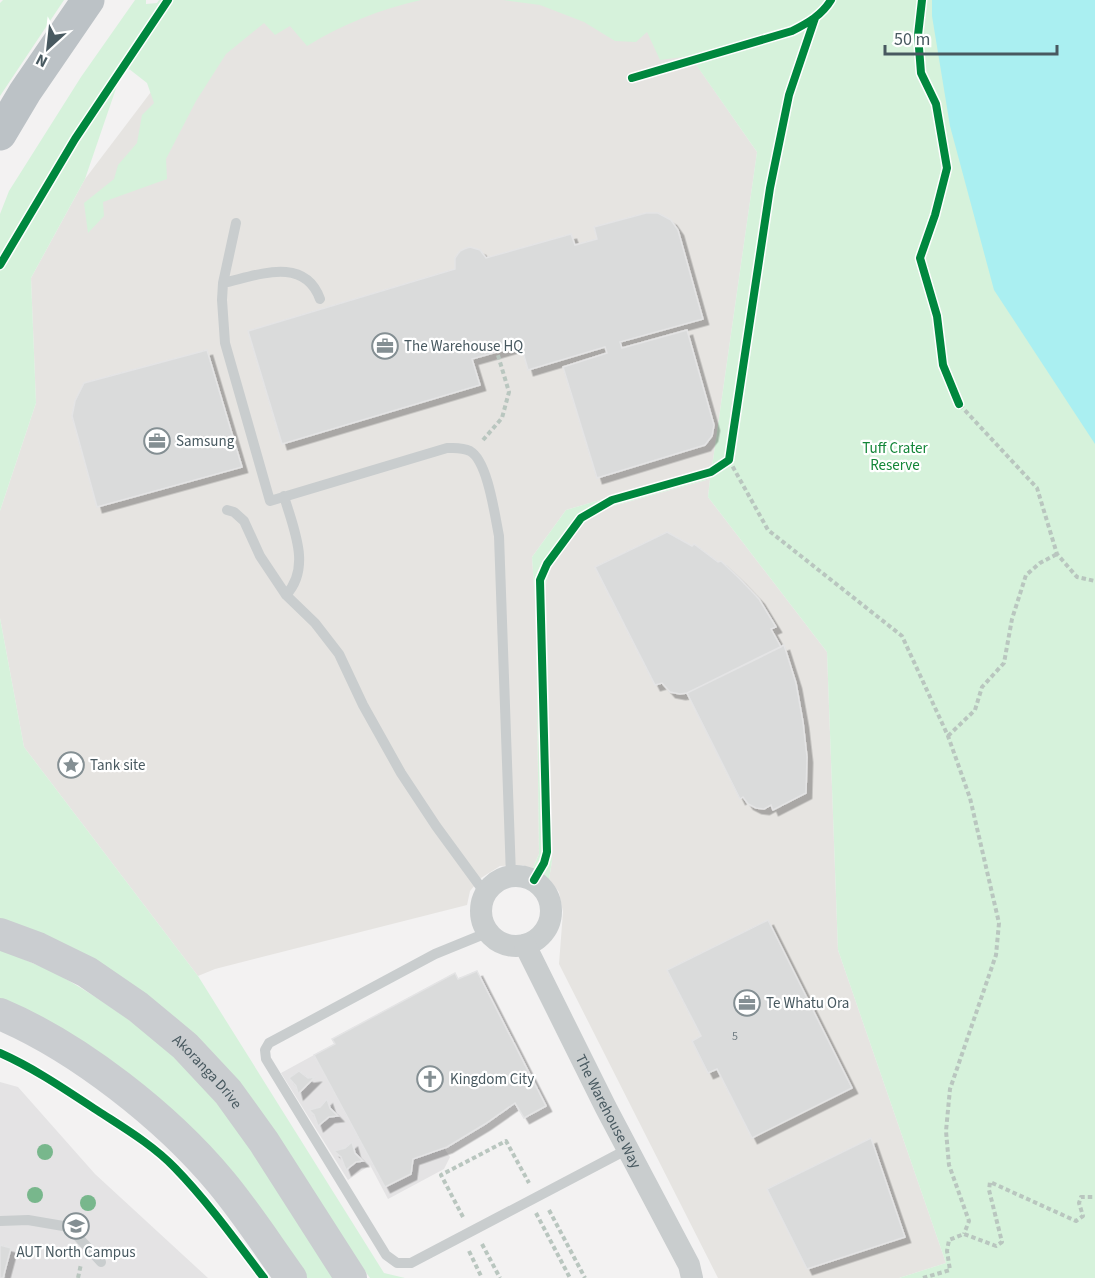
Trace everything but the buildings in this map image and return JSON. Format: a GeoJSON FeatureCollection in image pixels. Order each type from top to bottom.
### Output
{"type":"FeatureCollection","features":[{"type":"Feature","properties":{"kind":"highway"},"geometry":{"type":"LineString","coordinates":[[0,134],[25,92],[88,0]]}},
{"type":"Feature","properties":{"kind":"main road","name":"Akoranga Drive"},"geometry":{"type":"LineString","coordinates":[[0,934],[38,948],[87,972],[138,1007],[185,1046],[228,1092],[264,1142],[351,1278]]}},
{"type":"Feature","properties":{"kind":"main road"},"geometry":{"type":"LineString","coordinates":[[0,1014],[75,1055],[135,1098],[186,1145],[221,1182],[291,1278]]}},
{"type":"Feature","properties":{"kind":"street"},"geometry":{"type":"LineString","coordinates":[[511,876],[523,876],[534,880],[549,898],[550,921],[536,940],[525,945],[513,946],[502,943],[484,927],[481,916],[481,904],[485,893],[501,879],[511,876]]}},
{"type":"Feature","properties":{"kind":"street","name":"The Warehouse Way"},"geometry":{"type":"LineString","coordinates":[[525,945],[689,1265],[692,1278]]}},
{"type":"Feature","properties":{"kind":"lane"},"geometry":{"type":"LineString","coordinates":[[236,223],[223,284],[225,343],[270,501],[447,448],[461,448],[472,452],[481,464],[499,536],[511,876]]}},
{"type":"Feature","properties":{"kind":"lane"},"geometry":{"type":"LineString","coordinates":[[223,284],[279,271],[300,274],[316,288],[320,298]]}},
{"type":"Feature","properties":{"kind":"lane"},"geometry":{"type":"LineString","coordinates":[[284,496],[300,553],[295,585],[286,595]]}},
{"type":"Feature","properties":{"kind":"lane"},"geometry":{"type":"LineString","coordinates":[[227,510],[234,512],[244,521],[260,556],[286,595],[315,623],[339,654],[363,705],[401,773],[485,893]]}},
{"type":"Feature","properties":{"kind":"lane"},"geometry":{"type":"LineString","coordinates":[[489,932],[435,954],[270,1043],[265,1050],[266,1059],[386,1255],[397,1263],[411,1263],[628,1149]]}},
{"type":"Feature","properties":{"kind":"lane"},"geometry":{"type":"LineString","coordinates":[[0,1221],[28,1220],[69,1227],[101,1262]]}},
{"type":"Feature","properties":{"kind":"path"},"geometry":{"type":"LineString","coordinates":[[632,78],[792,31],[815,18],[831,0]]}},
{"type":"Feature","properties":{"kind":"path"},"geometry":{"type":"LineString","coordinates":[[922,0],[918,35],[921,73],[936,104],[947,168],[935,215],[920,258],[937,316],[943,365],[959,404],[1037,488],[1057,554],[1077,577],[1095,581]]}},
{"type":"Feature","properties":{"kind":"path"},"geometry":{"type":"LineString","coordinates":[[815,18],[789,95],[770,188],[729,460],[768,530],[902,636],[948,736],[970,798],[999,923],[996,955],[950,1089],[946,1131],[948,1165],[969,1221],[964,1234]]}},
{"type":"Feature","properties":{"kind":"path"},"geometry":{"type":"LineString","coordinates":[[472,452],[502,418],[508,392],[497,352]]}},
{"type":"Feature","properties":{"kind":"path"},"geometry":{"type":"LineString","coordinates":[[534,880],[544,863],[547,852],[540,580],[547,564],[581,518],[612,500],[711,472],[729,460]]}},
{"type":"Feature","properties":{"kind":"path"},"geometry":{"type":"LineString","coordinates":[[948,736],[975,710],[982,687],[1004,663],[1012,619],[1026,575],[1040,563],[1057,554]]}},
{"type":"Feature","properties":{"kind":"path"},"geometry":{"type":"LineString","coordinates":[[923,1278],[950,1269],[947,1251],[949,1240],[964,1234],[996,1246],[1002,1242],[989,1190],[990,1182],[1076,1221],[1083,1216],[1079,1203],[1081,1197],[1095,1197]]}},
{"type":"Feature","properties":{"kind":"path"},"geometry":{"type":"LineString","coordinates":[[543,1210],[548,1208],[585,1278]]}},
{"type":"Feature","properties":{"kind":"path"},"geometry":{"type":"LineString","coordinates":[[478,1246],[468,1251],[483,1278]]}},
{"type":"Feature","properties":{"kind":"shaded area"},"geometry":{"type":"Polygon","coordinates":[[[285,0],[604,0],[659,11],[757,152],[712,467],[566,510],[532,557],[536,616],[539,854],[532,870],[523,865],[500,866],[481,878],[470,891],[467,905],[215,969],[198,976],[24,747],[0,618],[0,511],[36,403],[31,278],[85,179],[204,22],[285,0]]]}},
{"type":"Feature","properties":{"kind":"shaded area"},"geometry":{"type":"Polygon","coordinates":[[[710,479],[708,497],[827,652],[838,950],[946,1263],[899,1278],[718,1278],[559,964],[563,912],[559,892],[549,879],[552,861],[544,593],[550,567],[583,523],[603,509],[710,479]]]}},
{"type":"Feature","properties":{"kind":"shaded area"},"geometry":{"type":"Polygon","coordinates":[[[314,1055],[385,1187],[411,1174],[413,1159],[444,1148],[450,1157],[444,1169],[388,1199],[370,1165],[348,1180],[281,1073],[314,1055]]]}},
{"type":"Feature","properties":{"kind":"shaded area","name":"AUT North Campus"},"geometry":{"type":"Polygon","coordinates":[[[0,1082],[18,1087],[95,1174],[208,1278],[0,1278],[0,1082]]]}},
{"type":"Feature","properties":{"kind":"green space"},"geometry":{"type":"Polygon","coordinates":[[[3,0],[64,0],[0,96],[0,3],[3,0]]]}},
{"type":"Feature","properties":{"kind":"green space"},"geometry":{"type":"Polygon","coordinates":[[[135,0],[146,0],[146,4],[157,3],[159,0],[421,0],[362,18],[307,46],[290,26],[275,35],[264,23],[226,54],[196,101],[166,159],[167,179],[103,202],[104,216],[88,233],[84,203],[114,179],[118,165],[137,143],[142,115],[154,103],[147,83],[124,65],[85,179],[31,278],[36,403],[0,511],[0,214],[9,191],[81,77],[135,0]]]}},
{"type":"Feature","properties":{"kind":"green space","name":"Tuff Crater Reserve"},"geometry":{"type":"Polygon","coordinates":[[[503,0],[1084,0],[1095,211],[1095,1278],[899,1278],[946,1263],[838,950],[827,652],[708,497],[710,479],[602,509],[583,523],[550,567],[544,593],[552,861],[549,879],[532,870],[539,854],[536,616],[532,557],[566,510],[712,467],[757,152],[690,56],[660,60],[647,32],[636,42],[615,41],[584,22],[540,5],[503,0]]]}},
{"type":"Feature","properties":{"kind":"green space"},"geometry":{"type":"Polygon","coordinates":[[[0,618],[24,747],[198,976],[384,1273],[405,1278],[370,1278],[223,1071],[0,919],[0,618]]]}},
{"type":"Feature","properties":{"kind":"green space"},"geometry":{"type":"Polygon","coordinates":[[[0,949],[54,972],[84,990],[137,1026],[174,1057],[197,1080],[241,1134],[336,1278],[305,1278],[266,1222],[0,1000],[0,949]]]}},
{"type":"Feature","properties":{"kind":"water"},"geometry":{"type":"Polygon","coordinates":[[[932,0],[1095,0],[1095,444],[994,290],[950,126],[932,16],[932,0]]]}},
{"type":"Feature","properties":{"kind":"cycle path"},"geometry":{"type":"LineString","coordinates":[[0,265],[75,139],[168,0]]}},
{"type":"Feature","properties":{"kind":"cycle path"},"geometry":{"type":"LineString","coordinates":[[632,78],[792,31],[814,18],[831,0]]}},
{"type":"Feature","properties":{"kind":"cycle path"},"geometry":{"type":"LineString","coordinates":[[922,0],[918,35],[921,73],[936,104],[947,168],[935,215],[920,258],[937,316],[943,365],[959,404]]}},
{"type":"Feature","properties":{"kind":"cycle path"},"geometry":{"type":"LineString","coordinates":[[534,880],[544,863],[547,852],[540,580],[547,564],[581,518],[612,500],[711,472],[729,460],[770,188],[789,95],[815,18]]}},
{"type":"Feature","properties":{"kind":"cycle path"},"geometry":{"type":"LineString","coordinates":[[0,1053],[50,1080],[128,1130],[157,1152],[199,1194],[264,1278]]}},
{"type":"Feature","properties":{"kind":"place","name":"The Warehouse HQ"},"geometry":{"type":"Point","coordinates":[385,346]}},
{"type":"Feature","properties":{"kind":"place","name":"Samsung"},"geometry":{"type":"Point","coordinates":[157,441]}},
{"type":"Feature","properties":{"kind":"place","name":"Tank site"},"geometry":{"type":"Point","coordinates":[71,765]}},
{"type":"Feature","properties":{"kind":"place","name":"Te Whatu Ora"},"geometry":{"type":"Point","coordinates":[747,1003]}},
{"type":"Feature","properties":{"kind":"place","name":"Kingdom City"},"geometry":{"type":"Point","coordinates":[430,1079]}},
{"type":"Feature","properties":{"kind":"place","name":"AUT North Campus"},"geometry":{"type":"Point","coordinates":[76,1226]}}]}
